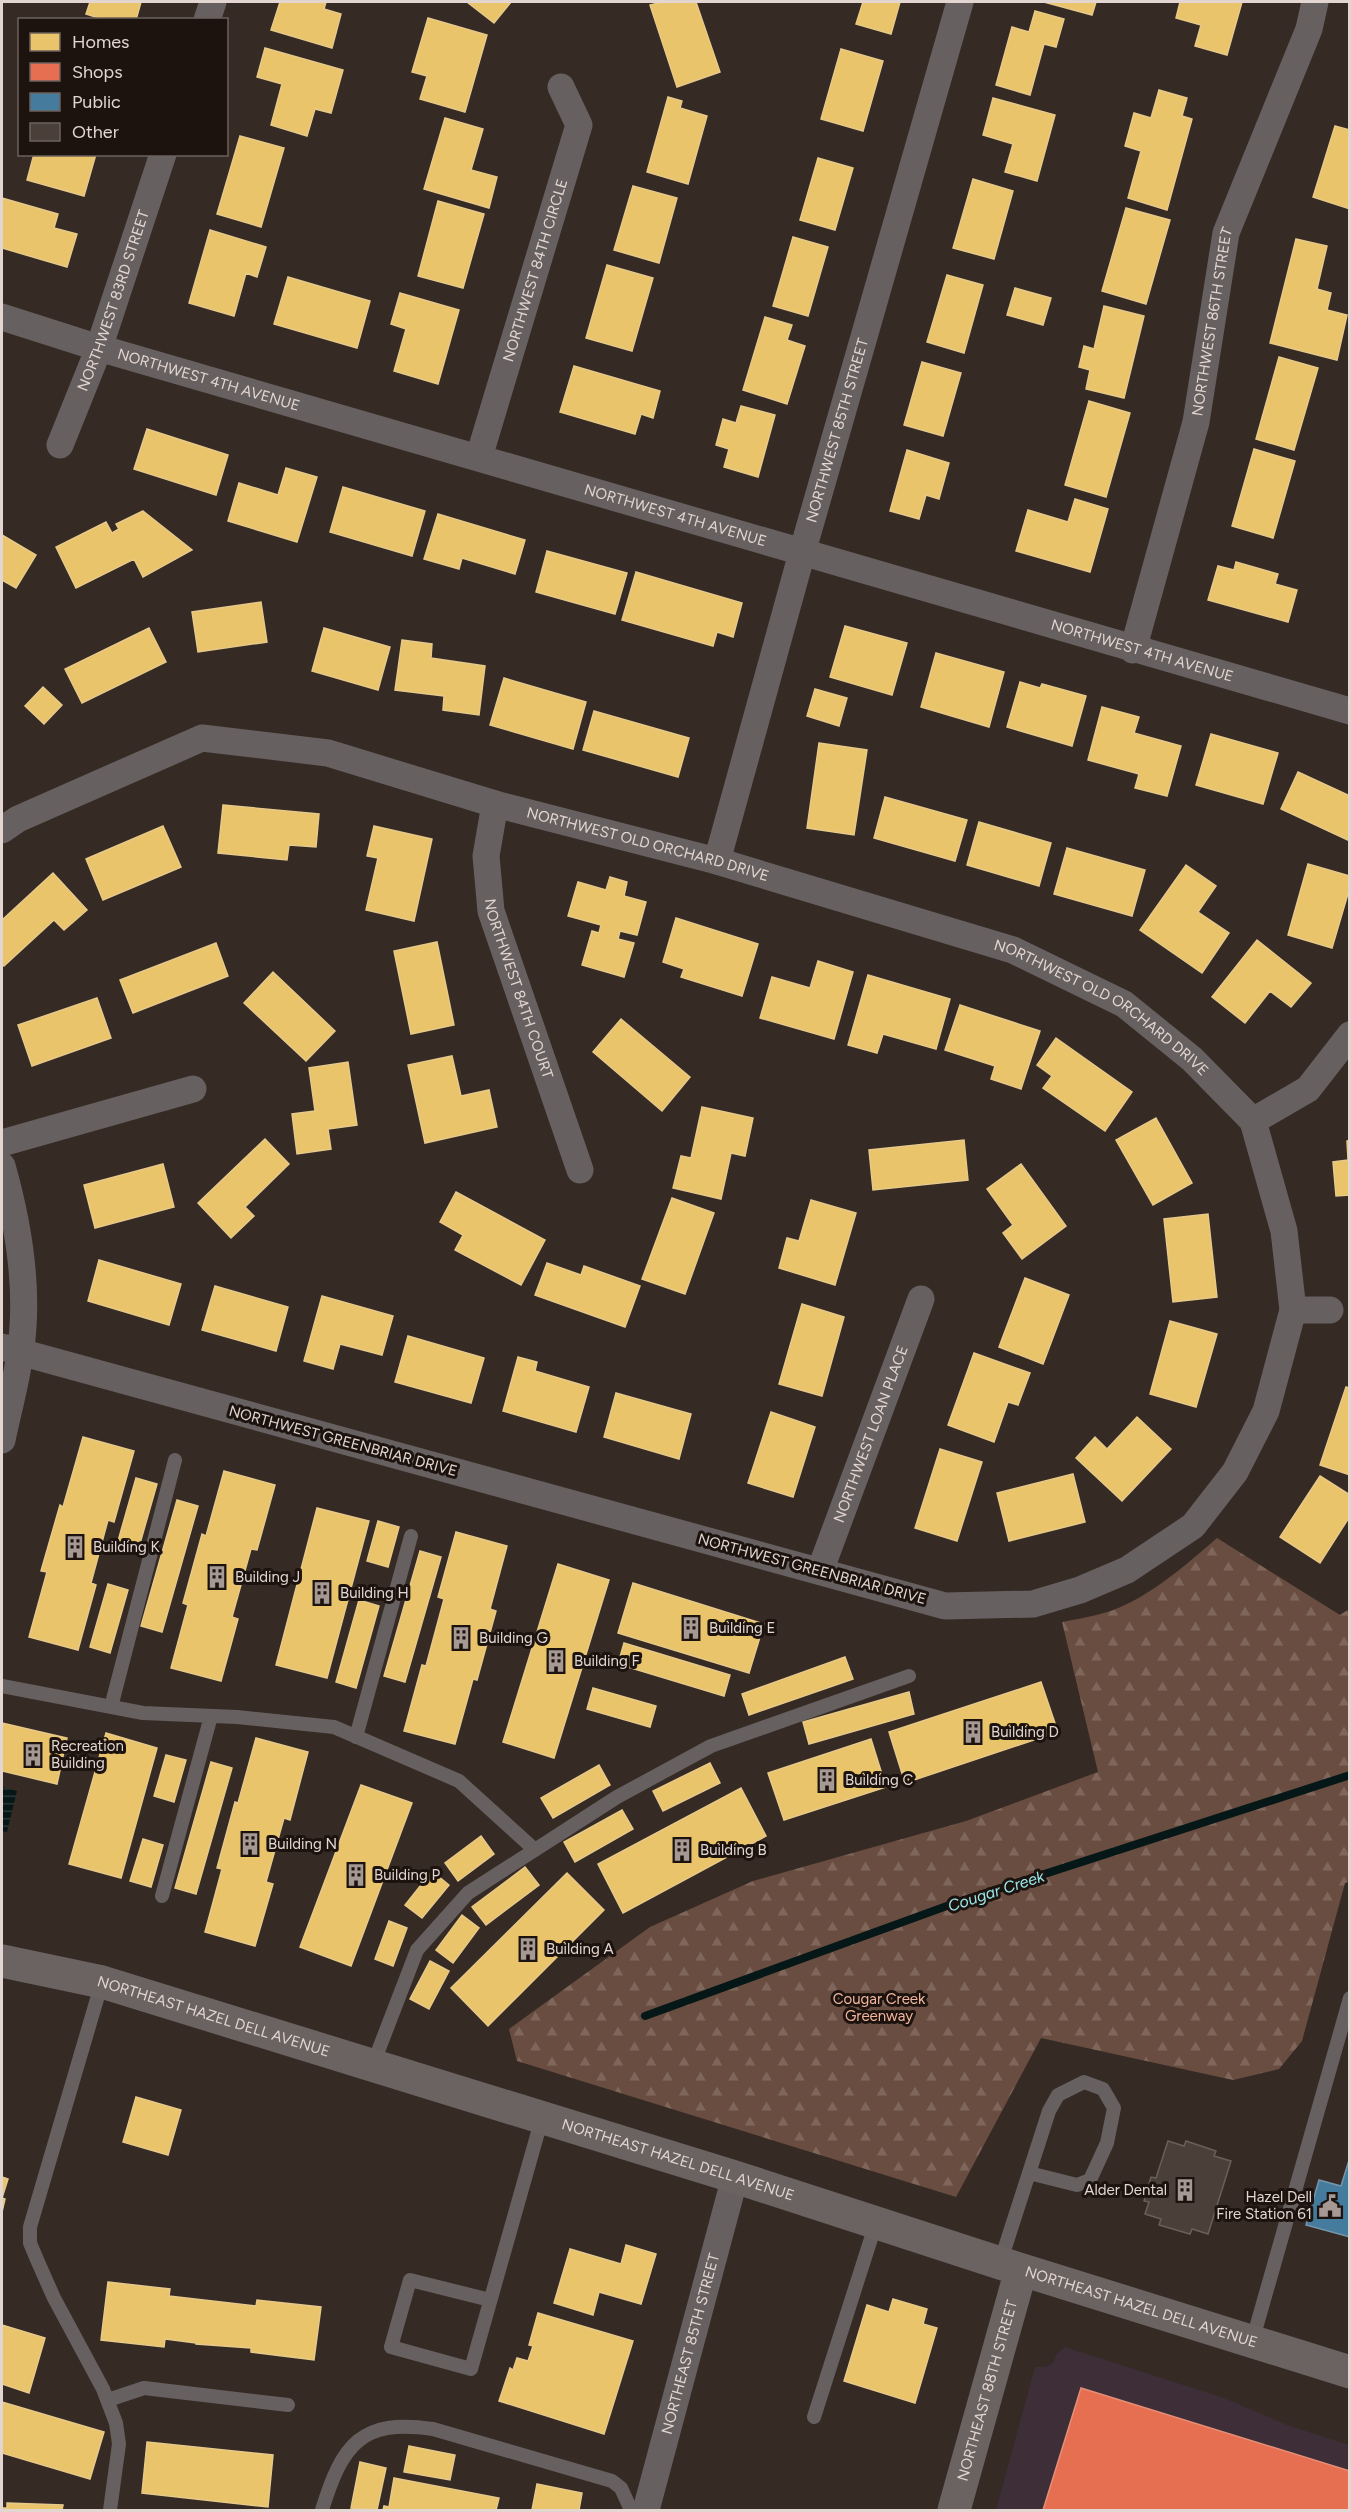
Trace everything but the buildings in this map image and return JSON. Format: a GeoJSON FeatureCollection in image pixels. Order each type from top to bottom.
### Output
{"type":"FeatureCollection","features":[{"type":"Feature","properties":{"kind":"main road","name":"NORTHEAST HAZEL DELL AVENUE"},"geometry":{"type":"LineString","coordinates":[[2,1961],[102,1982],[735,2177],[1350,2372]]}},
{"type":"Feature","properties":{"kind":"main road","name":"NORTHEAST 88TH STREET"},"geometry":{"type":"LineString","coordinates":[[954,2511],[1011,2266]]}},
{"type":"Feature","properties":{"kind":"street"},"geometry":{"type":"LineString","coordinates":[[208,18],[213,2]]}},
{"type":"Feature","properties":{"kind":"street","name":"NORTHWEST 85TH STREET"},"geometry":{"type":"LineString","coordinates":[[717,861],[802,553],[960,2]]}},
{"type":"Feature","properties":{"kind":"street","name":"NORTHWEST 86TH STREET"},"geometry":{"type":"LineString","coordinates":[[1133,650],[1196,422],[1226,233],[1309,29],[1316,2]]}},
{"type":"Feature","properties":{"kind":"street","name":"NORTHWEST 84TH CIRCLE"},"geometry":{"type":"LineString","coordinates":[[479,457],[579,125],[561,87]]}},
{"type":"Feature","properties":{"kind":"street","name":"NORTHWEST 83RD STREET"},"geometry":{"type":"LineString","coordinates":[[60,445],[99,348],[162,156]]}},
{"type":"Feature","properties":{"kind":"street","name":"NORTHWEST 4TH AVENUE"},"geometry":{"type":"LineString","coordinates":[[2,317],[99,348],[479,457],[1133,650],[1350,711]]}},
{"type":"Feature","properties":{"kind":"street","name":"NORTHWEST OLD ORCHARD DRIVE"},"geometry":{"type":"LineString","coordinates":[[2,830],[18,819],[202,738],[328,753],[495,804],[717,861],[1013,950],[1124,1004],[1192,1059],[1253,1121]]}},
{"type":"Feature","properties":{"kind":"street","name":"NORTHWEST 84TH COURT"},"geometry":{"type":"LineString","coordinates":[[495,804],[486,855],[490,911],[580,1170]]}},
{"type":"Feature","properties":{"kind":"street"},"geometry":{"type":"LineString","coordinates":[[1253,1121],[1308,1089],[1350,1035]]}},
{"type":"Feature","properties":{"kind":"street"},"geometry":{"type":"LineString","coordinates":[[2,1143],[193,1089]]}},
{"type":"Feature","properties":{"kind":"street","name":"NORTHWEST GREENBRIAR DRIVE"},"geometry":{"type":"LineString","coordinates":[[11,1350],[945,1606],[1033,1604],[1080,1590],[1127,1570],[1193,1526],[1235,1472],[1266,1411],[1293,1310],[1284,1231],[1253,1121]]}},
{"type":"Feature","properties":{"kind":"street"},"geometry":{"type":"LineString","coordinates":[[2,1166],[15,1214],[24,1282],[11,1350],[2,1440]]}},
{"type":"Feature","properties":{"kind":"street","name":"NORTHWEST LOAN PLACE"},"geometry":{"type":"LineString","coordinates":[[820,1571],[921,1299]]}},
{"type":"Feature","properties":{"kind":"street"},"geometry":{"type":"LineString","coordinates":[[1293,1310],[1330,1310]]}},
{"type":"Feature","properties":{"kind":"street","name":"NORTHEAST 85TH STREET"},"geometry":{"type":"LineString","coordinates":[[646,2511],[735,2177]]}},
{"type":"Feature","properties":{"kind":"lane"},"geometry":{"type":"LineString","coordinates":[[111,1707],[174,1460]]}},
{"type":"Feature","properties":{"kind":"lane"},"geometry":{"type":"LineString","coordinates":[[356,1737],[411,1536]]}},
{"type":"Feature","properties":{"kind":"lane"},"geometry":{"type":"LineString","coordinates":[[372,2067],[417,1950],[468,1893],[616,1797],[711,1746],[909,1676]]}},
{"type":"Feature","properties":{"kind":"lane"},"geometry":{"type":"LineString","coordinates":[[2,1686],[143,1713],[211,1716],[334,1727],[459,1781],[535,1850]]}},
{"type":"Feature","properties":{"kind":"lane"},"geometry":{"type":"LineString","coordinates":[[162,1896],[211,1716]]}},
{"type":"Feature","properties":{"kind":"lane"},"geometry":{"type":"LineString","coordinates":[[102,1982],[30,2227],[30,2243],[54,2298],[108,2400],[116,2424],[119,2444],[110,2511]]}},
{"type":"Feature","properties":{"kind":"lane"},"geometry":{"type":"LineString","coordinates":[[1252,2342],[1350,1998]]}},
{"type":"Feature","properties":{"kind":"lane"},"geometry":{"type":"LineString","coordinates":[[1011,2266],[1029,2173],[1048,2111],[1058,2095],[1084,2082],[1103,2089],[1114,2108],[1107,2143],[1090,2180],[1077,2185],[1029,2173]]}},
{"type":"Feature","properties":{"kind":"lane"},"geometry":{"type":"LineString","coordinates":[[490,2300],[410,2280],[391,2347],[471,2369],[542,2118]]}},
{"type":"Feature","properties":{"kind":"lane"},"geometry":{"type":"LineString","coordinates":[[814,2417],[876,2223]]}},
{"type":"Feature","properties":{"kind":"lane"},"geometry":{"type":"LineString","coordinates":[[108,2400],[144,2388],[288,2405]]}},
{"type":"Feature","properties":{"kind":"lane"},"geometry":{"type":"LineString","coordinates":[[322,2511],[328,2490],[348,2451],[360,2438],[373,2431],[406,2425],[433,2429],[612,2481],[621,2488],[631,2511]]}},
{"type":"Feature","properties":{"kind":"shaded area"},"geometry":{"type":"Polygon","coordinates":[[[2,1787],[17,1791],[7,1832],[2,1831],[2,1787]]]}},
{"type":"Feature","properties":{"kind":"shaded area"},"geometry":{"type":"Polygon","coordinates":[[[1065,2347],[1224,2398],[1287,2425],[1349,2445],[1349,2510],[996,2510],[1035,2367],[1045,2367],[1053,2363],[1057,2354],[1065,2347]]]}},
{"type":"Feature","properties":{"kind":"green space","name":"Cougar Creek Greenway"},"geometry":{"type":"Polygon","coordinates":[[[1217,1538],[1340,1615],[1349,1609],[1349,1882],[1345,1883],[1302,2041],[1279,2069],[1233,2080],[1041,2038],[956,2197],[517,2061],[509,2029],[650,1927],[753,1881],[966,1821],[1098,1772],[1062,1622],[1119,1608],[1149,1592],[1217,1538]]]}},
{"type":"Feature","properties":{"kind":"waterway","name":"Cougar Creek"},"geometry":{"type":"LineString","coordinates":[[645,2016],[955,1903],[1350,1775]]}},
{"type":"Feature","properties":{"kind":"place","name":"Building K"},"geometry":{"type":"Point","coordinates":[75,1547]}},
{"type":"Feature","properties":{"kind":"place","name":"Building J"},"geometry":{"type":"Point","coordinates":[217,1577]}},
{"type":"Feature","properties":{"kind":"place","name":"Building H"},"geometry":{"type":"Point","coordinates":[322,1593]}},
{"type":"Feature","properties":{"kind":"place","name":"Building E"},"geometry":{"type":"Point","coordinates":[691,1628]}},
{"type":"Feature","properties":{"kind":"place","name":"Building G"},"geometry":{"type":"Point","coordinates":[461,1638]}},
{"type":"Feature","properties":{"kind":"place","name":"Building F"},"geometry":{"type":"Point","coordinates":[556,1661]}},
{"type":"Feature","properties":{"kind":"place","name":"Building D"},"geometry":{"type":"Point","coordinates":[973,1732]}},
{"type":"Feature","properties":{"kind":"place","name":"Recreation Building"},"geometry":{"type":"Point","coordinates":[33,1755]}},
{"type":"Feature","properties":{"kind":"place","name":"Building C"},"geometry":{"type":"Point","coordinates":[827,1780]}},
{"type":"Feature","properties":{"kind":"place","name":"Building N"},"geometry":{"type":"Point","coordinates":[250,1844]}},
{"type":"Feature","properties":{"kind":"place","name":"Building B"},"geometry":{"type":"Point","coordinates":[682,1850]}},
{"type":"Feature","properties":{"kind":"place","name":"Building P"},"geometry":{"type":"Point","coordinates":[356,1875]}},
{"type":"Feature","properties":{"kind":"place","name":"Building A"},"geometry":{"type":"Point","coordinates":[528,1949]}},
{"type":"Feature","properties":{"kind":"place","name":"Alder Dental"},"geometry":{"type":"Point","coordinates":[1185,2190]}},
{"type":"Feature","properties":{"kind":"place","name":"Hazel Dell Fire Station 61"},"geometry":{"type":"Point","coordinates":[1330,2206]}}]}
